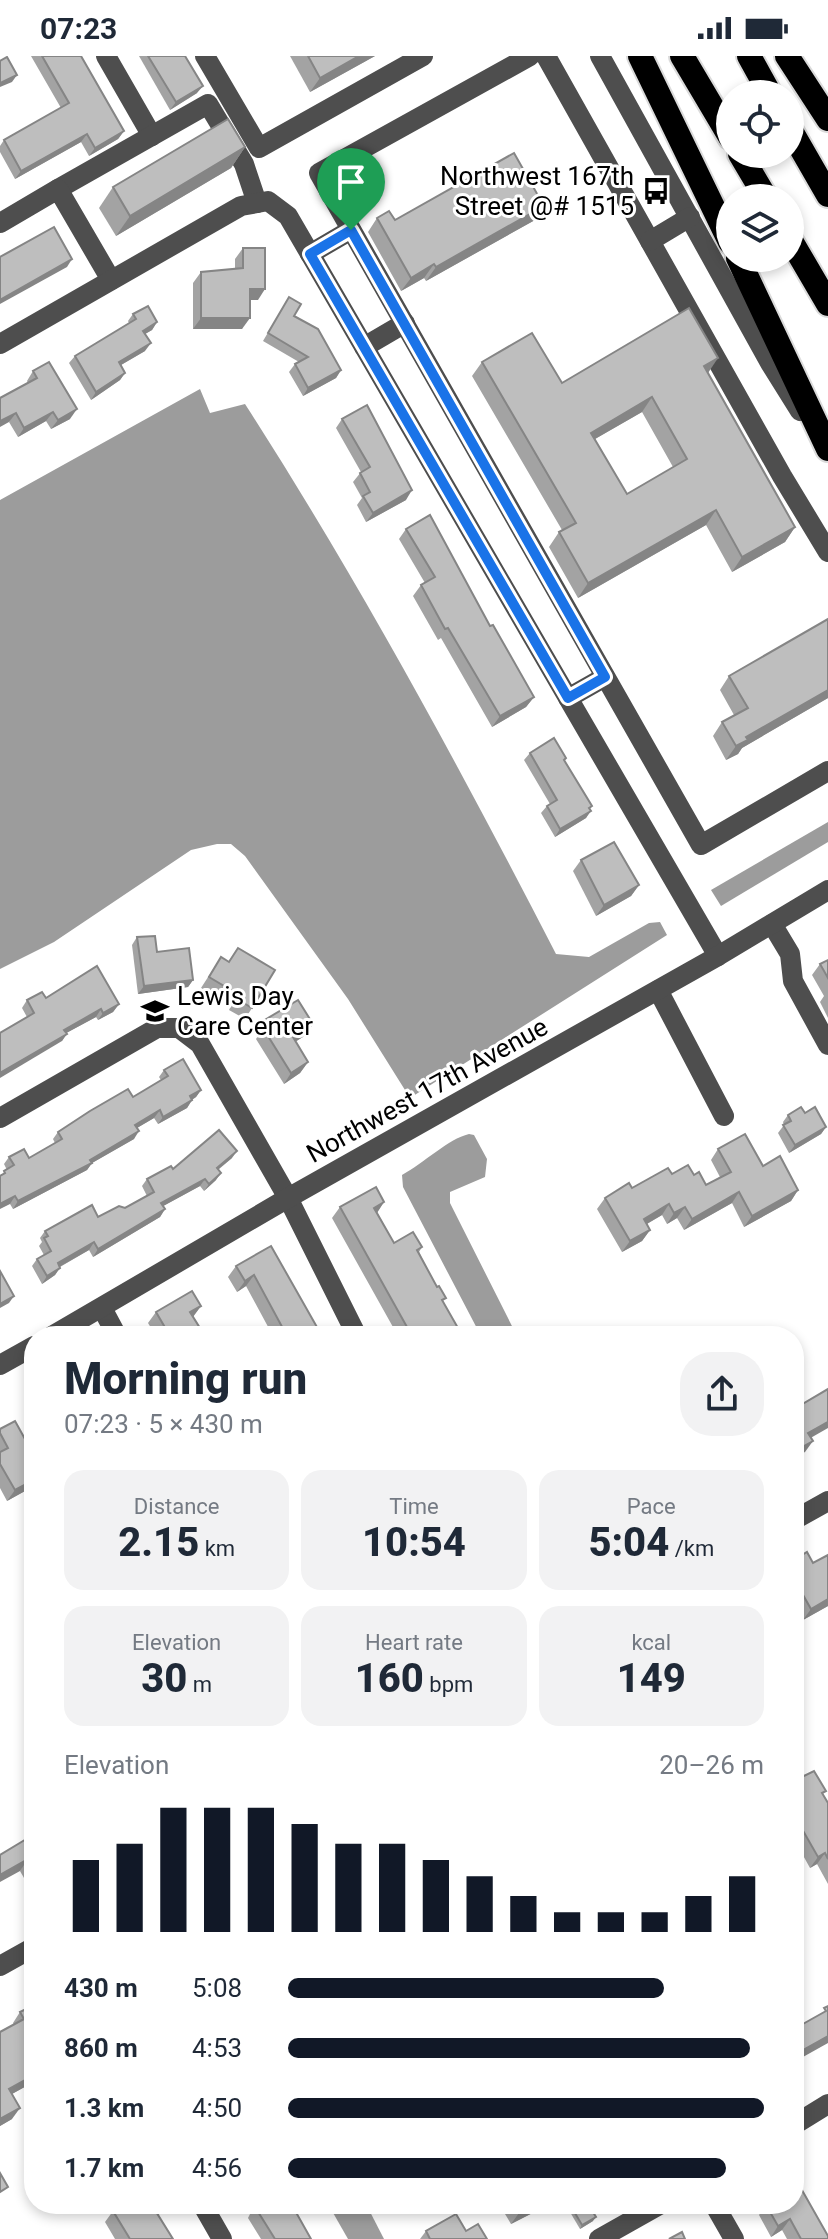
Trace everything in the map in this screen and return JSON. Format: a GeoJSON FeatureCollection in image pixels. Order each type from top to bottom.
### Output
{"type":"FeatureCollection","features":[{"type":"Feature","properties":{"kind":"highway"},"geometry":{"type":"LineString","coordinates":[[640,56],[716,213]]}},
{"type":"Feature","properties":{"kind":"highway"},"geometry":{"type":"LineString","coordinates":[[682,56],[716,113]]}},
{"type":"Feature","properties":{"kind":"highway"},"geometry":{"type":"LineString","coordinates":[[749,56],[762,80]]}},
{"type":"Feature","properties":{"kind":"highway"},"geometry":{"type":"LineString","coordinates":[[787,56],[828,119]]}},
{"type":"Feature","properties":{"kind":"highway"},"geometry":{"type":"LineString","coordinates":[[804,153],[828,195]]}},
{"type":"Feature","properties":{"kind":"highway"},"geometry":{"type":"LineString","coordinates":[[804,263],[828,304]]}},
{"type":"Feature","properties":{"kind":"highway"},"geometry":{"type":"LineString","coordinates":[[744,272],[828,452]]}},
{"type":"Feature","properties":{"kind":"street"},"geometry":{"type":"LineString","coordinates":[[106,56],[152,136]]}},
{"type":"Feature","properties":{"kind":"street"},"geometry":{"type":"LineString","coordinates":[[205,56],[259,148],[423,56]]}},
{"type":"Feature","properties":{"kind":"street"},"geometry":{"type":"LineString","coordinates":[[530,56],[319,173],[701,845],[828,771]]}},
{"type":"Feature","properties":{"kind":"street"},"geometry":{"type":"LineString","coordinates":[[546,56],[782,476],[828,552]]}},
{"type":"Feature","properties":{"kind":"street"},"geometry":{"type":"LineString","coordinates":[[600,56],[770,363],[828,452]]}},
{"type":"Feature","properties":{"kind":"street"},"geometry":{"type":"LineString","coordinates":[[0,223],[208,104],[244,164],[262,202],[288,216],[718,956]]}},
{"type":"Feature","properties":{"kind":"street"},"geometry":{"type":"LineString","coordinates":[[58,189],[111,280]]}},
{"type":"Feature","properties":{"kind":"street"},"geometry":{"type":"LineString","coordinates":[[0,344],[241,206],[262,202]]}},
{"type":"Feature","properties":{"kind":"street"},"geometry":{"type":"LineString","coordinates":[[650,241],[690,217]]}},
{"type":"Feature","properties":{"kind":"street"},"geometry":{"type":"LineString","coordinates":[[310,254],[351,230]]}},
{"type":"Feature","properties":{"kind":"street"},"geometry":{"type":"LineString","coordinates":[[364,347],[405,323]]}},
{"type":"Feature","properties":{"kind":"street"},"geometry":{"type":"LineString","coordinates":[[568,698],[605,677]]}},
{"type":"Feature","properties":{"kind":"street","name":"Northwest 17th Avenue"},"geometry":{"type":"LineString","coordinates":[[70,1326],[828,890]]}},
{"type":"Feature","properties":{"kind":"street"},"geometry":{"type":"LineString","coordinates":[[772,924],[790,954],[793,981],[828,1045]]}},
{"type":"Feature","properties":{"kind":"street"},"geometry":{"type":"LineString","coordinates":[[658,990],[724,1116]]}},
{"type":"Feature","properties":{"kind":"street"},"geometry":{"type":"LineString","coordinates":[[0,1118],[157,1028],[179,1028],[200,1044],[288,1198],[352,1326]]}},
{"type":"Feature","properties":{"kind":"street"},"geometry":{"type":"LineString","coordinates":[[102,1308],[112,1326]]}},
{"type":"Feature","properties":{"kind":"street"},"geometry":{"type":"LineString","coordinates":[[0,1365],[24,1352]]}},
{"type":"Feature","properties":{"kind":"street"},"geometry":{"type":"LineString","coordinates":[[804,1514],[828,1501]]}},
{"type":"Feature","properties":{"kind":"street"},"geometry":{"type":"LineString","coordinates":[[0,1966],[24,1953]]}},
{"type":"Feature","properties":{"kind":"street"},"geometry":{"type":"LineString","coordinates":[[804,2119],[828,2104]]}},
{"type":"Feature","properties":{"kind":"street"},"geometry":{"type":"LineString","coordinates":[[208,2214],[222,2239]]}},
{"type":"Feature","properties":{"kind":"street"},"geometry":{"type":"LineString","coordinates":[[599,2239],[643,2214]]}},
{"type":"Feature","properties":{"kind":"street"},"geometry":{"type":"LineString","coordinates":[[720,2214],[734,2239]]}},
{"type":"Feature","properties":{"kind":"shaded area"},"geometry":{"type":"Polygon","coordinates":[[[200,389],[210,413],[245,404],[328,538],[407,675],[556,954],[589,957],[649,923],[660,922],[667,935],[410,1098],[348,999],[245,856],[231,844],[191,850],[54,942],[0,969],[0,500],[200,389]]]}},
{"type":"Feature","properties":{"kind":"shaded area"},"geometry":{"type":"Polygon","coordinates":[[[828,822],[828,842],[721,906],[711,890],[828,822]]]}},
{"type":"Feature","properties":{"kind":"shaded area"},"geometry":{"type":"Polygon","coordinates":[[[474,1135],[487,1159],[485,1177],[450,1192],[450,1203],[512,1326],[476,1326],[403,1187],[402,1175],[461,1137],[474,1135]]]}},
{"type":"Feature","properties":{"kind":"shaded area"},"geometry":{"type":"Polygon","coordinates":[[[334,2214],[371,2214],[384,2239],[348,2239],[334,2214]]]}},
{"type":"Feature","properties":{"kind":"building"},"geometry":{"type":"Polygon","coordinates":[[[42,56],[81,56],[124,131],[95,148],[87,134],[21,171],[4,140],[69,103],[42,56]]]}},
{"type":"Feature","properties":{"kind":"building"},"geometry":{"type":"Polygon","coordinates":[[[148,56],[185,56],[203,86],[176,102],[148,56]]]}},
{"type":"Feature","properties":{"kind":"building"},"geometry":{"type":"Polygon","coordinates":[[[308,56],[359,56],[320,78],[308,56]]]}},
{"type":"Feature","properties":{"kind":"building"},"geometry":{"type":"Polygon","coordinates":[[[7,57],[17,75],[0,83],[0,61],[7,57]]]}},
{"type":"Feature","properties":{"kind":"building"},"geometry":{"type":"Polygon","coordinates":[[[228,119],[245,147],[130,216],[113,187],[228,119]]]}},
{"type":"Feature","properties":{"kind":"building"},"geometry":{"type":"Polygon","coordinates":[[[514,153],[544,206],[411,278],[377,218],[389,211],[395,220],[514,153]]]}},
{"type":"Feature","properties":{"kind":"building"},"geometry":{"type":"Polygon","coordinates":[[[54,227],[72,259],[0,300],[0,257],[54,227]]]}},
{"type":"Feature","properties":{"kind":"building"},"geometry":{"type":"Polygon","coordinates":[[[243,248],[265,248],[265,289],[250,289],[250,318],[201,318],[201,272],[243,268],[243,248]]]}},
{"type":"Feature","properties":{"kind":"building"},"geometry":{"type":"Polygon","coordinates":[[[289,297],[301,304],[294,316],[318,329],[341,370],[308,388],[295,364],[308,357],[268,333],[289,297]]]}},
{"type":"Feature","properties":{"kind":"building"},"geometry":{"type":"Polygon","coordinates":[[[148,306],[157,322],[143,331],[151,343],[119,362],[125,373],[96,392],[75,356],[136,319],[133,314],[148,306]]]}},
{"type":"Feature","properties":{"kind":"building"},"geometry":{"type":"Polygon","coordinates":[[[689,308],[718,358],[704,366],[795,527],[742,557],[716,510],[588,583],[559,532],[576,523],[482,362],[532,333],[562,383],[689,308]],[[652,397],[591,433],[627,494],[687,459],[652,397]]]}},
{"type":"Feature","properties":{"kind":"building"},"geometry":{"type":"Polygon","coordinates":[[[49,362],[77,409],[58,420],[53,412],[24,428],[16,413],[0,421],[0,398],[37,378],[33,371],[49,362]]]}},
{"type":"Feature","properties":{"kind":"building"},"geometry":{"type":"Polygon","coordinates":[[[367,405],[412,490],[373,513],[363,496],[370,492],[360,473],[370,467],[342,419],[367,405]]]}},
{"type":"Feature","properties":{"kind":"building"},"geometry":{"type":"Polygon","coordinates":[[[430,515],[490,626],[493,625],[534,697],[500,716],[421,585],[435,577],[406,529],[430,515]]]}},
{"type":"Feature","properties":{"kind":"building"},"geometry":{"type":"Polygon","coordinates":[[[828,619],[828,690],[746,737],[748,740],[736,746],[722,722],[748,708],[729,676],[828,619]]]}},
{"type":"Feature","properties":{"kind":"building"},"geometry":{"type":"Polygon","coordinates":[[[554,738],[592,806],[589,808],[591,811],[560,829],[547,806],[557,800],[530,753],[554,738]]]}},
{"type":"Feature","properties":{"kind":"building"},"geometry":{"type":"Polygon","coordinates":[[[614,842],[639,885],[604,905],[581,860],[614,842]]]}},
{"type":"Feature","properties":{"kind":"building"},"geometry":{"type":"Polygon","coordinates":[[[155,936],[157,952],[189,948],[193,980],[144,986],[137,937],[155,936]]]}},
{"type":"Feature","properties":{"kind":"building"},"geometry":{"type":"Polygon","coordinates":[[[238,948],[275,970],[252,1008],[237,999],[239,995],[209,977],[221,957],[229,962],[238,948]]]}},
{"type":"Feature","properties":{"kind":"building"},"geometry":{"type":"Polygon","coordinates":[[[828,960],[828,978],[820,964],[828,960]]]}},
{"type":"Feature","properties":{"kind":"building"},"geometry":{"type":"Polygon","coordinates":[[[97,966],[119,1004],[103,1013],[101,1009],[64,1030],[67,1034],[0,1073],[0,1033],[34,1013],[27,1000],[42,992],[46,998],[97,966]]]}},
{"type":"Feature","properties":{"kind":"building"},"geometry":{"type":"Polygon","coordinates":[[[298,1000],[313,1024],[293,1037],[308,1062],[291,1073],[263,1028],[266,1026],[263,1021],[298,1000]]]}},
{"type":"Feature","properties":{"kind":"building"},"geometry":{"type":"Polygon","coordinates":[[[183,1059],[201,1090],[190,1096],[192,1100],[163,1117],[160,1110],[135,1125],[139,1131],[90,1160],[92,1163],[18,1201],[15,1196],[0,1204],[0,1176],[14,1165],[9,1157],[24,1149],[29,1158],[62,1139],[58,1132],[90,1111],[128,1089],[133,1097],[168,1076],[164,1070],[183,1059]]]}},
{"type":"Feature","properties":{"kind":"building"},"geometry":{"type":"Polygon","coordinates":[[[801,1107],[805,1113],[815,1107],[826,1127],[795,1145],[783,1125],[791,1121],[788,1115],[801,1107]]]}},
{"type":"Feature","properties":{"kind":"building"},"geometry":{"type":"Polygon","coordinates":[[[219,1130],[237,1151],[217,1168],[221,1173],[209,1184],[205,1179],[161,1203],[165,1209],[98,1249],[94,1242],[58,1263],[60,1268],[47,1276],[37,1259],[51,1251],[44,1238],[48,1236],[45,1231],[92,1205],[98,1217],[119,1206],[125,1208],[154,1192],[147,1179],[171,1166],[173,1169],[219,1130]]]}},
{"type":"Feature","properties":{"kind":"building"},"geometry":{"type":"Polygon","coordinates":[[[745,1134],[763,1166],[780,1156],[798,1190],[752,1216],[739,1192],[692,1219],[685,1207],[674,1213],[669,1204],[644,1219],[650,1230],[630,1241],[605,1198],[629,1183],[632,1188],[668,1168],[672,1174],[688,1165],[694,1175],[699,1172],[706,1185],[731,1172],[718,1149],[745,1134]]]}},
{"type":"Feature","properties":{"kind":"building"},"geometry":{"type":"Polygon","coordinates":[[[376,1187],[384,1202],[374,1208],[394,1243],[413,1232],[422,1247],[417,1250],[446,1298],[442,1300],[457,1326],[406,1326],[340,1207],[376,1187]]]}},
{"type":"Feature","properties":{"kind":"building"},"geometry":{"type":"Polygon","coordinates":[[[271,1246],[316,1326],[282,1326],[254,1275],[245,1281],[236,1266],[271,1246]]]}},
{"type":"Feature","properties":{"kind":"building"},"geometry":{"type":"Polygon","coordinates":[[[0,1271],[14,1296],[0,1304],[0,1271]]]}},
{"type":"Feature","properties":{"kind":"building"},"geometry":{"type":"Polygon","coordinates":[[[192,1291],[201,1306],[190,1312],[199,1326],[164,1326],[156,1312],[192,1291]]]}},
{"type":"Feature","properties":{"kind":"building"},"geometry":{"type":"Polygon","coordinates":[[[828,1389],[828,1422],[808,1433],[813,1441],[804,1446],[804,1403],[828,1389]]]}},
{"type":"Feature","properties":{"kind":"building"},"geometry":{"type":"Polygon","coordinates":[[[15,1421],[24,1437],[24,1485],[15,1490],[0,1464],[0,1452],[8,1448],[0,1429],[15,1421]]]}},
{"type":"Feature","properties":{"kind":"building"},"geometry":{"type":"Polygon","coordinates":[[[807,1552],[813,1563],[828,1555],[828,1599],[811,1609],[804,1597],[804,1554],[807,1552]]]}},
{"type":"Feature","properties":{"kind":"building"},"geometry":{"type":"Polygon","coordinates":[[[814,1771],[826,1791],[822,1793],[828,1803],[828,1859],[825,1853],[818,1857],[804,1832],[804,1776],[814,1771]]]}},
{"type":"Feature","properties":{"kind":"building"},"geometry":{"type":"Polygon","coordinates":[[[24,1840],[24,1861],[0,1875],[0,1855],[24,1840]]]}},
{"type":"Feature","properties":{"kind":"building"},"geometry":{"type":"Polygon","coordinates":[[[828,2006],[828,2036],[804,2049],[804,2023],[826,2011],[824,2008],[828,2006]]]}},
{"type":"Feature","properties":{"kind":"building"},"geometry":{"type":"Polygon","coordinates":[[[24,2019],[24,2081],[9,2089],[20,2108],[0,2119],[0,2032],[24,2019]]]}},
{"type":"Feature","properties":{"kind":"building"},"geometry":{"type":"Polygon","coordinates":[[[0,2173],[8,2187],[0,2192],[0,2173]]]}},
{"type":"Feature","properties":{"kind":"building"},"geometry":{"type":"Polygon","coordinates":[[[804,2194],[828,2239],[801,2239],[790,2219],[778,2226],[771,2214],[804,2214],[804,2194]]]}},
{"type":"Feature","properties":{"kind":"building"},"geometry":{"type":"Polygon","coordinates":[[[115,2214],[157,2214],[173,2239],[130,2239],[115,2214]]]}},
{"type":"Feature","properties":{"kind":"building"},"geometry":{"type":"Polygon","coordinates":[[[259,2214],[297,2214],[311,2239],[275,2239],[259,2214]]]}},
{"type":"Feature","properties":{"kind":"building"},"geometry":{"type":"Polygon","coordinates":[[[456,2214],[466,2231],[478,2224],[487,2239],[430,2239],[426,2231],[456,2214]]]}},
{"type":"Feature","properties":{"kind":"building"},"geometry":{"type":"Polygon","coordinates":[[[576,2214],[594,2214],[596,2217],[582,2225],[576,2214]]]}},
{"type":"Feature","properties":{"kind":"building"},"geometry":{"type":"Polygon","coordinates":[[[682,2232],[685,2239],[669,2239],[682,2232]]]}},
{"type":"Feature","properties":{"kind":"place","name":"Northwest 167th Street @# 1515"},"geometry":{"type":"Point","coordinates":[656,191]}},
{"type":"Feature","properties":{"kind":"place","name":"Lewis Day Care Center"},"geometry":{"type":"Point","coordinates":[155,1011]}},
{"type":"Feature","properties":{"kind":"route"},"geometry":{"type":"LineString","coordinates":[[351,230],[605,677],[568,698],[310,254],[351,230]]}}]}
